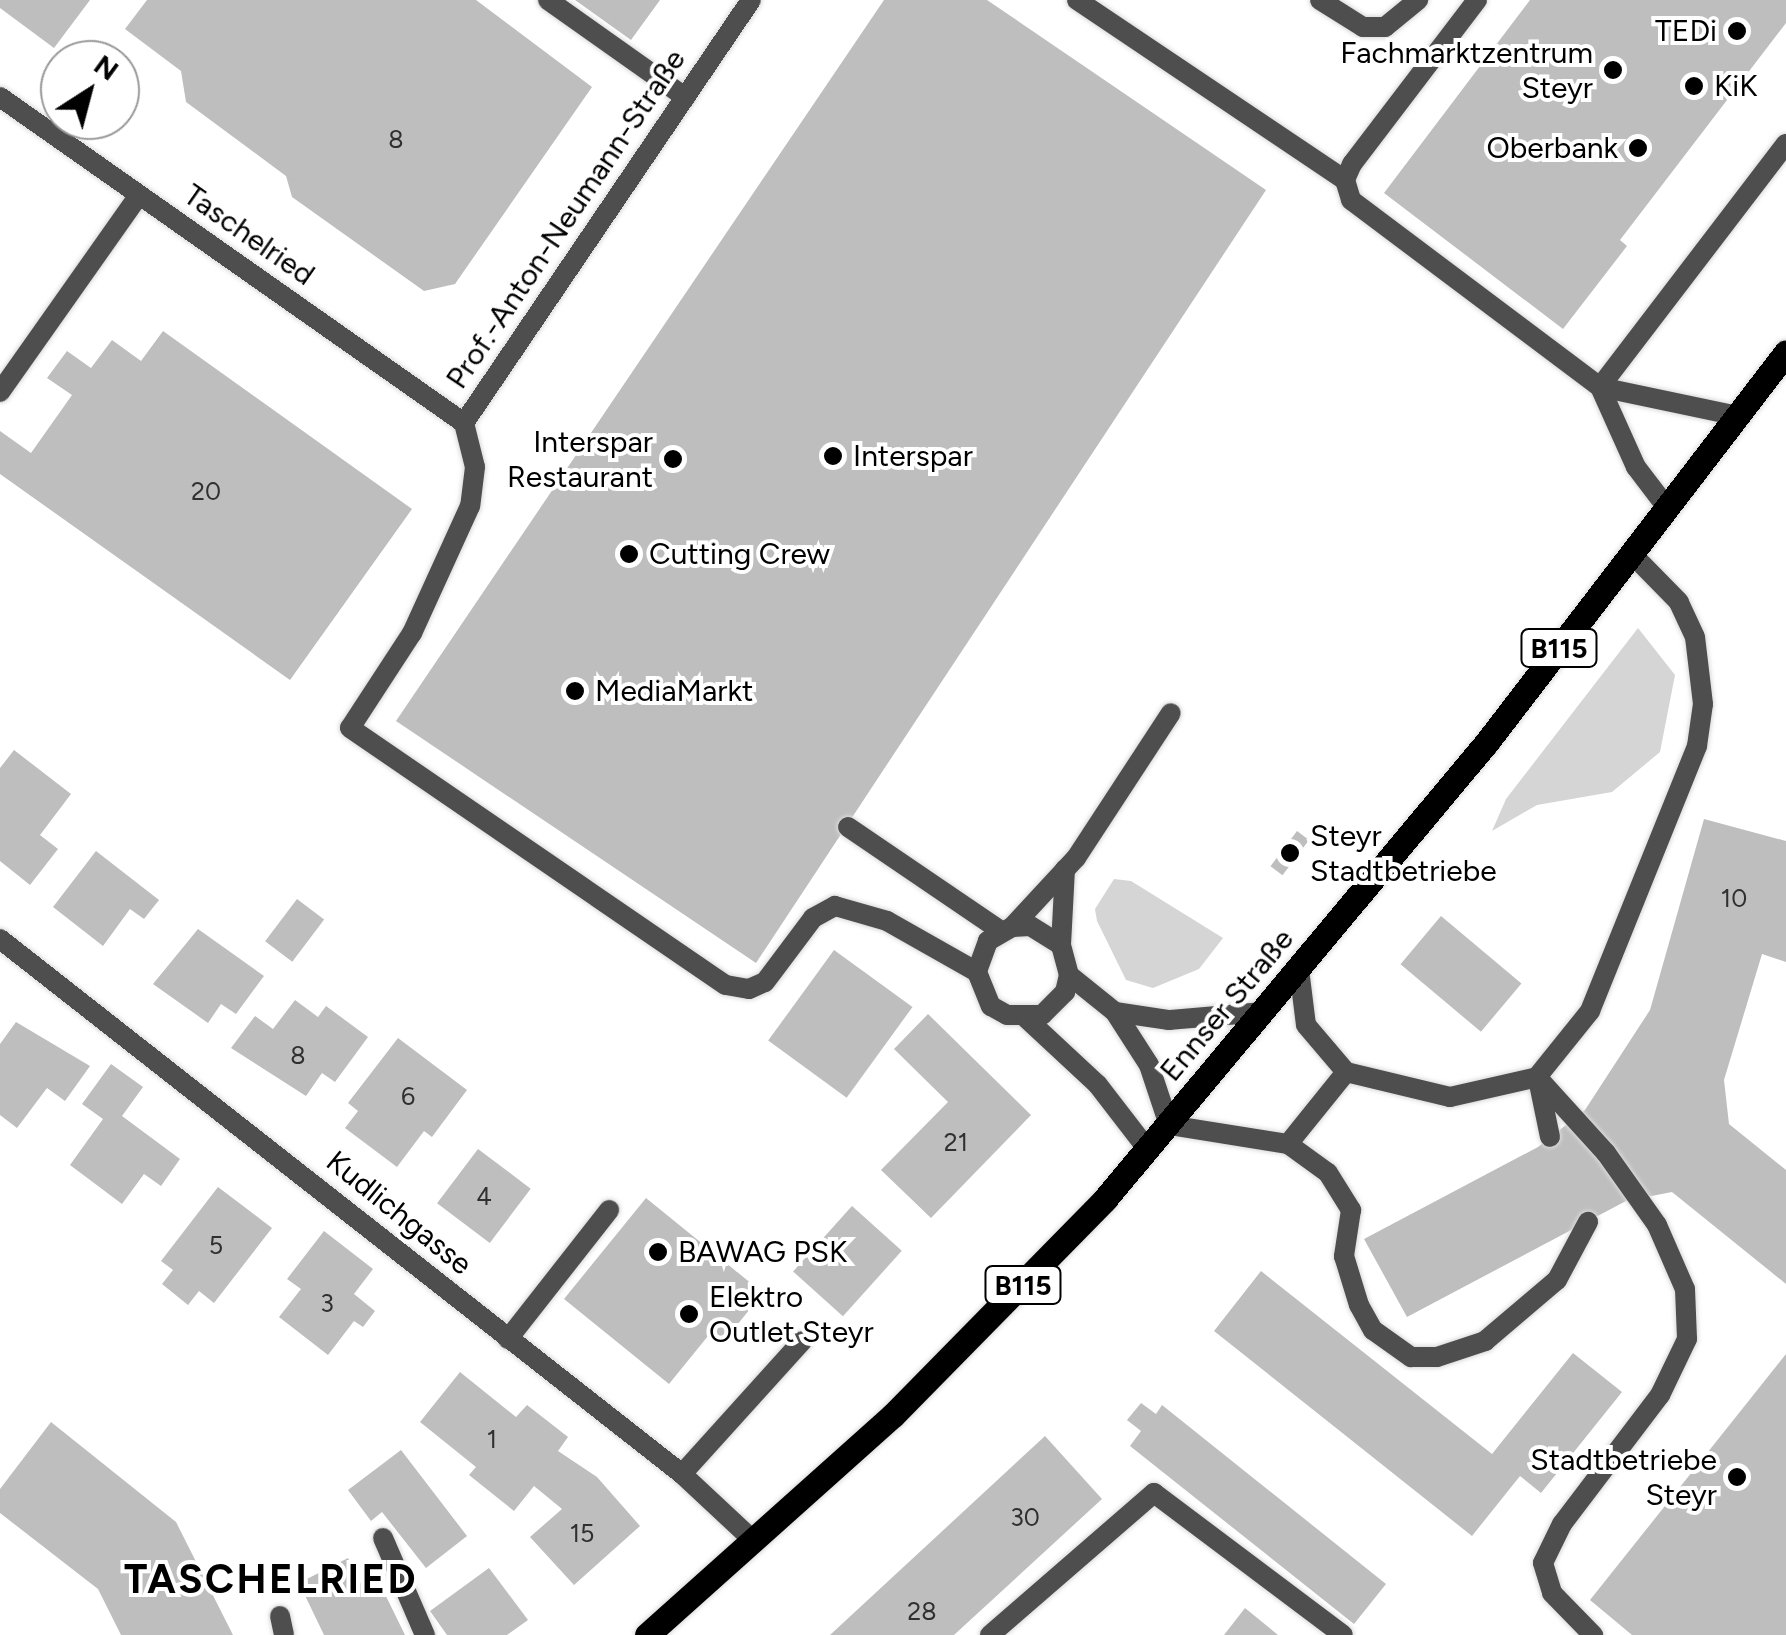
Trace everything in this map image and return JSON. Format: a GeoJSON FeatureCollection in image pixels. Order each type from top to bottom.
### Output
{"type":"FeatureCollection","features":[{"type":"Feature","properties":{"kind":"main road","name":"Ennser Straße"},"geometry":{"type":"LineString","coordinates":[[647,1635],[755,1542],[1034,1275],[1148,1150],[1299,969],[1668,509],[1786,352]]}},
{"type":"Feature","properties":{"kind":"street"},"geometry":{"type":"LineString","coordinates":[[548,0],[684,98]]}},
{"type":"Feature","properties":{"kind":"street","name":"Prof.-Anton-Neumann-Straße"},"geometry":{"type":"LineString","coordinates":[[464,423],[751,0]]}},
{"type":"Feature","properties":{"kind":"street"},"geometry":{"type":"LineString","coordinates":[[1078,0],[1345,180],[1351,200],[1370,217],[1600,387],[1738,416]]}},
{"type":"Feature","properties":{"kind":"street"},"geometry":{"type":"LineString","coordinates":[[1320,0],[1363,27],[1384,27],[1418,0]]}},
{"type":"Feature","properties":{"kind":"street"},"geometry":{"type":"LineString","coordinates":[[1345,180],[1477,0]]}},
{"type":"Feature","properties":{"kind":"street","name":"Taschelried"},"geometry":{"type":"LineString","coordinates":[[0,97],[464,423]]}},
{"type":"Feature","properties":{"kind":"street"},"geometry":{"type":"LineString","coordinates":[[1600,387],[1786,144]]}},
{"type":"Feature","properties":{"kind":"street"},"geometry":{"type":"LineString","coordinates":[[0,392],[139,195]]}},
{"type":"Feature","properties":{"kind":"street"},"geometry":{"type":"LineString","coordinates":[[1600,387],[1636,468],[1668,509]]}},
{"type":"Feature","properties":{"kind":"street"},"geometry":{"type":"LineString","coordinates":[[464,423],[475,466],[470,506],[412,632],[350,728],[726,985],[749,989],[765,982],[812,918],[835,906],[886,922],[976,972]]}},
{"type":"Feature","properties":{"kind":"street"},"geometry":{"type":"LineString","coordinates":[[1299,969],[1306,1025],[1346,1072],[1450,1097],[1537,1077],[1590,1011],[1697,746],[1703,704],[1695,637],[1680,602],[1632,554]]}},
{"type":"Feature","properties":{"kind":"street"},"geometry":{"type":"LineString","coordinates":[[1148,1150],[1116,1105],[1026,1018],[991,1006],[976,972],[979,956],[1066,869],[1171,713]]}},
{"type":"Feature","properties":{"kind":"street"},"geometry":{"type":"LineString","coordinates":[[848,826],[1007,928],[1030,926],[1061,945]]}},
{"type":"Feature","properties":{"kind":"street"},"geometry":{"type":"LineString","coordinates":[[1066,869],[1061,945],[1069,976],[1115,1012],[1149,1065],[1169,1125],[1288,1144],[1346,1194],[1351,1210],[1344,1256],[1353,1292],[1372,1330],[1411,1356],[1459,1352],[1500,1330],[1557,1280],[1588,1222]]}},
{"type":"Feature","properties":{"kind":"street","name":"Kudlichgasse"},"geometry":{"type":"LineString","coordinates":[[0,939],[682,1474],[755,1542]]}},
{"type":"Feature","properties":{"kind":"street"},"geometry":{"type":"LineString","coordinates":[[1026,1018],[1055,1005],[1069,976]]}},
{"type":"Feature","properties":{"kind":"street"},"geometry":{"type":"LineString","coordinates":[[1115,1012],[1169,1020],[1262,1012]]}},
{"type":"Feature","properties":{"kind":"street"},"geometry":{"type":"LineString","coordinates":[[1288,1144],[1346,1072]]}},
{"type":"Feature","properties":{"kind":"street"},"geometry":{"type":"LineString","coordinates":[[1537,1077],[1550,1137]]}},
{"type":"Feature","properties":{"kind":"street"},"geometry":{"type":"LineString","coordinates":[[1537,1077],[1606,1152],[1657,1225],[1684,1289],[1687,1339],[1660,1395],[1562,1524],[1543,1562],[1552,1594],[1592,1635]]}},
{"type":"Feature","properties":{"kind":"street"},"geometry":{"type":"LineString","coordinates":[[508,1339],[609,1210]]}},
{"type":"Feature","properties":{"kind":"street"},"geometry":{"type":"LineString","coordinates":[[682,1474],[802,1341]]}},
{"type":"Feature","properties":{"kind":"street"},"geometry":{"type":"LineString","coordinates":[[990,1635],[1154,1493],[1342,1635]]}},
{"type":"Feature","properties":{"kind":"street"},"geometry":{"type":"LineString","coordinates":[[383,1538],[424,1635]]}},
{"type":"Feature","properties":{"kind":"shaded area"},"geometry":{"type":"Polygon","coordinates":[[[1638,628],[1675,675],[1660,752],[1612,792],[1537,805],[1492,831],[1506,799],[1638,628]]]}},
{"type":"Feature","properties":{"kind":"shaded area"},"geometry":{"type":"Polygon","coordinates":[[[1114,879],[1131,881],[1223,938],[1199,969],[1153,988],[1126,980],[1095,909],[1114,879]]]}},
{"type":"Feature","properties":{"kind":"building"},"geometry":{"type":"Polygon","coordinates":[[[0,0],[90,0],[60,40],[43,40],[0,8],[0,0]]]}},
{"type":"Feature","properties":{"kind":"building"},"geometry":{"type":"Polygon","coordinates":[[[147,0],[476,0],[592,87],[455,284],[424,291],[292,197],[286,176],[186,102],[181,71],[125,29],[147,0]]]}},
{"type":"Feature","properties":{"kind":"building"},"geometry":{"type":"Polygon","coordinates":[[[575,0],[660,0],[631,40],[575,0]]]}},
{"type":"Feature","properties":{"kind":"building","name":"Interspar"},"geometry":{"type":"Polygon","coordinates":[[[884,0],[987,0],[1266,190],[756,963],[396,721],[884,0]]]}},
{"type":"Feature","properties":{"kind":"building","name":"Fachmarktzentrum Steyr"},"geometry":{"type":"Polygon","coordinates":[[[1530,0],[1786,0],[1786,23],[1620,240],[1627,246],[1563,329],[1384,193],[1530,0]]]}},
{"type":"Feature","properties":{"kind":"building"},"geometry":{"type":"Polygon","coordinates":[[[163,331],[412,509],[290,680],[0,474],[0,431],[31,453],[72,395],[47,378],[67,351],[91,368],[112,340],[141,361],[163,331]]]}},
{"type":"Feature","properties":{"kind":"building"},"geometry":{"type":"Polygon","coordinates":[[[14,750],[71,794],[40,835],[58,849],[30,885],[0,861],[0,768],[14,750]]]}},
{"type":"Feature","properties":{"kind":"building"},"geometry":{"type":"Polygon","coordinates":[[[1704,819],[1786,841],[1786,962],[1762,954],[1724,1080],[1729,1124],[1786,1170],[1786,1284],[1672,1192],[1626,1201],[1407,1317],[1364,1239],[1538,1147],[1585,1110],[1650,1010],[1704,819]]]}},
{"type":"Feature","properties":{"kind":"building","name":"Steyr Stadtbetriebe"},"geometry":{"type":"Polygon","coordinates":[[[1297,831],[1309,840],[1282,875],[1271,866],[1297,831]]]}},
{"type":"Feature","properties":{"kind":"building"},"geometry":{"type":"Polygon","coordinates":[[[96,851],[159,900],[144,919],[130,909],[103,946],[53,907],[96,851]]]}},
{"type":"Feature","properties":{"kind":"building"},"geometry":{"type":"Polygon","coordinates":[[[297,899],[324,919],[292,962],[265,941],[297,899]]]}},
{"type":"Feature","properties":{"kind":"building"},"geometry":{"type":"Polygon","coordinates":[[[1441,916],[1521,983],[1481,1032],[1401,964],[1441,916]]]}},
{"type":"Feature","properties":{"kind":"building"},"geometry":{"type":"Polygon","coordinates":[[[198,929],[264,976],[236,1014],[221,1004],[208,1023],[153,984],[198,929]]]}},
{"type":"Feature","properties":{"kind":"building"},"geometry":{"type":"Polygon","coordinates":[[[834,950],[912,1007],[847,1098],[768,1041],[834,950]]]}},
{"type":"Feature","properties":{"kind":"building"},"geometry":{"type":"Polygon","coordinates":[[[295,1000],[318,1017],[326,1006],[368,1037],[335,1082],[322,1073],[306,1096],[231,1048],[255,1016],[273,1029],[295,1000]]]}},
{"type":"Feature","properties":{"kind":"building"},"geometry":{"type":"Polygon","coordinates":[[[928,1014],[1031,1115],[931,1218],[881,1170],[948,1102],[894,1049],[928,1014]]]}},
{"type":"Feature","properties":{"kind":"building"},"geometry":{"type":"Polygon","coordinates":[[[16,1022],[90,1066],[65,1101],[47,1088],[17,1128],[0,1115],[0,1044],[16,1022]]]}},
{"type":"Feature","properties":{"kind":"building"},"geometry":{"type":"Polygon","coordinates":[[[398,1038],[467,1090],[432,1137],[424,1131],[397,1167],[345,1128],[358,1111],[348,1103],[398,1038]]]}},
{"type":"Feature","properties":{"kind":"building"},"geometry":{"type":"Polygon","coordinates":[[[111,1064],[143,1087],[122,1116],[180,1159],[161,1186],[144,1174],[122,1204],[70,1165],[103,1119],[82,1104],[111,1064]]]}},
{"type":"Feature","properties":{"kind":"building"},"geometry":{"type":"Polygon","coordinates":[[[478,1149],[531,1189],[490,1243],[437,1203],[478,1149]]]}},
{"type":"Feature","properties":{"kind":"building"},"geometry":{"type":"Polygon","coordinates":[[[218,1187],[272,1228],[214,1303],[199,1291],[188,1305],[162,1284],[173,1270],[161,1261],[218,1187]]]}},
{"type":"Feature","properties":{"kind":"building","name":"BAWAG PSK"},"geometry":{"type":"Polygon","coordinates":[[[646,1198],[763,1293],[720,1346],[708,1336],[669,1384],[564,1299],[646,1198]]]}},
{"type":"Feature","properties":{"kind":"building"},"geometry":{"type":"Polygon","coordinates":[[[852,1206],[902,1251],[843,1316],[793,1271],[852,1206]]]}},
{"type":"Feature","properties":{"kind":"building"},"geometry":{"type":"Polygon","coordinates":[[[324,1231],[373,1269],[354,1294],[375,1311],[363,1327],[354,1321],[328,1355],[279,1317],[301,1289],[287,1279],[324,1231]]]}},
{"type":"Feature","properties":{"kind":"building"},"geometry":{"type":"Polygon","coordinates":[[[1261,1271],[1492,1454],[1573,1353],[1622,1392],[1541,1493],[1520,1476],[1472,1536],[1214,1331],[1261,1271]]]}},
{"type":"Feature","properties":{"kind":"building","name":"Stadtbetriebe Steyr"},"geometry":{"type":"Polygon","coordinates":[[[1786,1354],[1786,1635],[1632,1635],[1590,1600],[1786,1354]]]}},
{"type":"Feature","properties":{"kind":"building"},"geometry":{"type":"Polygon","coordinates":[[[460,1372],[516,1417],[527,1405],[568,1437],[558,1451],[597,1477],[640,1526],[574,1585],[530,1537],[562,1509],[534,1486],[514,1511],[469,1475],[476,1467],[420,1422],[460,1372]]]}},
{"type":"Feature","properties":{"kind":"building"},"geometry":{"type":"Polygon","coordinates":[[[1141,1403],[1156,1414],[1162,1405],[1386,1584],[1354,1624],[1130,1446],[1141,1431],[1127,1420],[1141,1403]]]}},
{"type":"Feature","properties":{"kind":"building"},"geometry":{"type":"Polygon","coordinates":[[[51,1422],[176,1522],[233,1635],[121,1635],[98,1589],[0,1513],[0,1489],[51,1422]]]}},
{"type":"Feature","properties":{"kind":"building"},"geometry":{"type":"Polygon","coordinates":[[[1045,1436],[1102,1499],[954,1635],[830,1635],[1045,1436]]]}},
{"type":"Feature","properties":{"kind":"building"},"geometry":{"type":"Polygon","coordinates":[[[401,1450],[467,1536],[426,1568],[382,1512],[371,1521],[348,1490],[401,1450]]]}},
{"type":"Feature","properties":{"kind":"building"},"geometry":{"type":"Polygon","coordinates":[[[348,1558],[367,1596],[382,1588],[405,1635],[324,1635],[299,1583],[348,1558]]]}},
{"type":"Feature","properties":{"kind":"building"},"geometry":{"type":"Polygon","coordinates":[[[489,1568],[528,1620],[507,1635],[447,1635],[430,1611],[489,1568]]]}},
{"type":"Feature","properties":{"kind":"building"},"geometry":{"type":"Polygon","coordinates":[[[1245,1608],[1278,1635],[1224,1635],[1245,1608]]]}},
{"type":"Feature","properties":{"kind":"place","name":"TEDi"},"geometry":{"type":"Point","coordinates":[1737,31]}},
{"type":"Feature","properties":{"kind":"place","name":"Fachmarktzentrum Steyr"},"geometry":{"type":"Point","coordinates":[1613,70]}},
{"type":"Feature","properties":{"kind":"place","name":"KiK"},"geometry":{"type":"Point","coordinates":[1694,86]}},
{"type":"Feature","properties":{"kind":"place","name":"Oberbank"},"geometry":{"type":"Point","coordinates":[1638,148]}},
{"type":"Feature","properties":{"kind":"place","name":"Interspar"},"geometry":{"type":"Point","coordinates":[833,456]}},
{"type":"Feature","properties":{"kind":"place","name":"Interspar Restaurant"},"geometry":{"type":"Point","coordinates":[673,459]}},
{"type":"Feature","properties":{"kind":"place","name":"Cutting Crew"},"geometry":{"type":"Point","coordinates":[629,554]}},
{"type":"Feature","properties":{"kind":"place","name":"MediaMarkt"},"geometry":{"type":"Point","coordinates":[575,691]}},
{"type":"Feature","properties":{"kind":"place","name":"Steyr Stadtbetriebe"},"geometry":{"type":"Point","coordinates":[1290,853]}},
{"type":"Feature","properties":{"kind":"place","name":"BAWAG PSK"},"geometry":{"type":"Point","coordinates":[658,1252]}},
{"type":"Feature","properties":{"kind":"place","name":"Elektro Outlet Steyr"},"geometry":{"type":"Point","coordinates":[689,1314]}},
{"type":"Feature","properties":{"kind":"place","name":"Stadtbetriebe Steyr"},"geometry":{"type":"Point","coordinates":[1737,1477]}},
{"type":"Feature","properties":{"kind":"district","name":"TASCHELRIED"},"geometry":{"type":"Point","coordinates":[271,1579]}}]}
